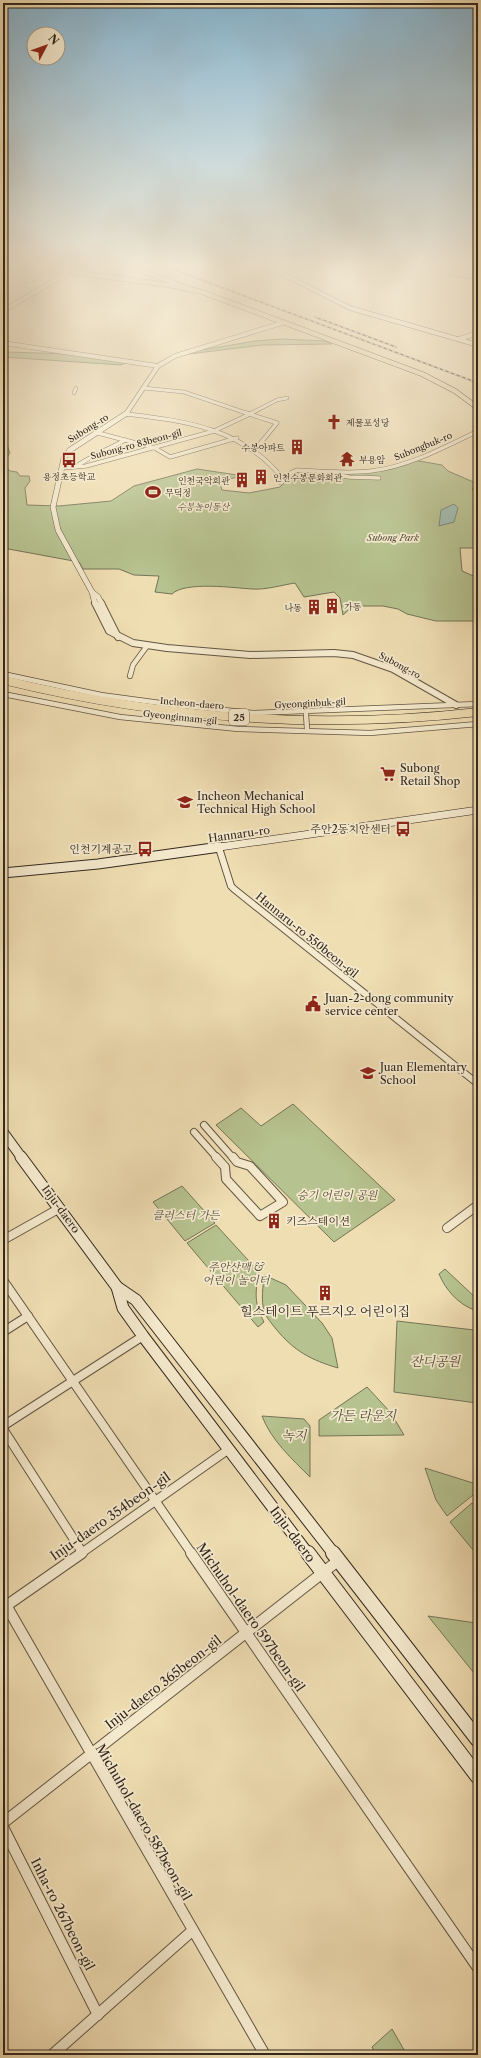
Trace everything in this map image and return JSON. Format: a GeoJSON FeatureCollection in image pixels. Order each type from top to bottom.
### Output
{"type":"FeatureCollection","features":[{"type":"Feature","properties":{"kind":"main road"},"geometry":{"type":"LineString","coordinates":[[381,359],[439,381],[478,408]]}},
{"type":"Feature","properties":{"kind":"main road","name":"Incheon-daero"},"geometry":{"type":"LineString","coordinates":[[3,680],[37,690],[119,706],[190,714],[290,720],[366,719],[478,712]]}},
{"type":"Feature","properties":{"kind":"main road","name":"Incheon-daero"},"geometry":{"type":"LineString","coordinates":[[3,686],[34,695],[115,711],[236,724],[290,726],[370,725],[478,718]]}},
{"type":"Feature","properties":{"kind":"main road","name":"Hannaru-ro"},"geometry":{"type":"LineString","coordinates":[[3,873],[98,864],[478,810]]}},
{"type":"Feature","properties":{"kind":"main road","name":"Inju-daero"},"geometry":{"type":"LineString","coordinates":[[3,1132],[117,1287],[136,1300],[168,1340],[478,1740]]}},
{"type":"Feature","properties":{"kind":"main road","name":"Inju-daero"},"geometry":{"type":"LineString","coordinates":[[117,1287],[123,1308],[143,1336],[478,1777]]}},
{"type":"Feature","properties":{"kind":"street"},"geometry":{"type":"LineString","coordinates":[[111,359],[158,366]]}},
{"type":"Feature","properties":{"kind":"street","name":"Subong-ro"},"geometry":{"type":"LineString","coordinates":[[170,359],[158,366],[126,414],[70,450],[64,458],[54,507],[58,530],[92,592],[92,598],[107,629],[118,637],[147,646],[260,656],[339,653],[353,655],[380,663],[456,705]]}},
{"type":"Feature","properties":{"kind":"street"},"geometry":{"type":"LineString","coordinates":[[74,393],[76,388]]}},
{"type":"Feature","properties":{"kind":"street"},"geometry":{"type":"LineString","coordinates":[[126,414],[165,417],[214,431],[238,438],[254,451],[277,423],[184,392],[144,388]]}},
{"type":"Feature","properties":{"kind":"street","name":"Subong-ro 83beon-gil"},"geometry":{"type":"LineString","coordinates":[[62,468],[74,468],[155,448],[214,431],[252,414],[277,400],[288,398]]}},
{"type":"Feature","properties":{"kind":"street","name":"Subongbuk-ro"},"geometry":{"type":"LineString","coordinates":[[254,451],[271,463],[282,481],[292,472],[297,470],[336,472],[373,471],[400,465],[450,445],[478,431]]}},
{"type":"Feature","properties":{"kind":"street"},"geometry":{"type":"LineString","coordinates":[[98,433],[155,448],[170,457],[238,438]]}},
{"type":"Feature","properties":{"kind":"street"},"geometry":{"type":"LineString","coordinates":[[74,468],[91,458],[94,454],[126,440]]}},
{"type":"Feature","properties":{"kind":"street"},"geometry":{"type":"LineString","coordinates":[[336,472],[335,475],[379,478]]}},
{"type":"Feature","properties":{"kind":"street"},"geometry":{"type":"LineString","coordinates":[[130,676],[136,660],[147,646]]}},
{"type":"Feature","properties":{"kind":"street","name":"Gyeonginbuk-gil"},"geometry":{"type":"LineString","coordinates":[[3,674],[58,689],[135,702],[284,714],[478,704]]}},
{"type":"Feature","properties":{"kind":"street","name":"Gyeonginnam-gil"},"geometry":{"type":"LineString","coordinates":[[3,694],[68,709],[123,719],[219,729],[378,733],[478,724]]}},
{"type":"Feature","properties":{"kind":"street"},"geometry":{"type":"LineString","coordinates":[[306,712],[307,731]]}},
{"type":"Feature","properties":{"kind":"street","name":"Hannaru-ro 550beon-gil"},"geometry":{"type":"LineString","coordinates":[[218,848],[231,886],[234,889],[478,1084]]}},
{"type":"Feature","properties":{"kind":"street"},"geometry":{"type":"LineString","coordinates":[[194,1132],[225,1167],[226,1179],[260,1216],[283,1202],[250,1166],[237,1162],[204,1125]]}},
{"type":"Feature","properties":{"kind":"street"},"geometry":{"type":"LineString","coordinates":[[447,1228],[478,1205]]}},
{"type":"Feature","properties":{"kind":"street"},"geometry":{"type":"LineString","coordinates":[[3,1240],[60,1208]]}},
{"type":"Feature","properties":{"kind":"street","name":"Michuhol-daero 597beon-gil"},"geometry":{"type":"LineString","coordinates":[[3,1280],[478,1968]]}},
{"type":"Feature","properties":{"kind":"street"},"geometry":{"type":"LineString","coordinates":[[3,1332],[28,1316]]}},
{"type":"Feature","properties":{"kind":"street"},"geometry":{"type":"LineString","coordinates":[[3,1426],[143,1336]]}},
{"type":"Feature","properties":{"kind":"street"},"geometry":{"type":"LineString","coordinates":[[3,1429],[82,1552]]}},
{"type":"Feature","properties":{"kind":"street","name":"Inju-daero 354beon-gil"},"geometry":{"type":"LineString","coordinates":[[4,1604],[82,1552],[229,1449]]}},
{"type":"Feature","properties":{"kind":"street","name":"Inju-daero 365beon-gil"},"geometry":{"type":"LineString","coordinates":[[3,1823],[338,1560]]}},
{"type":"Feature","properties":{"kind":"street","name":"Michuhol-daero 587beon-gil"},"geometry":{"type":"LineString","coordinates":[[4,1604],[265,2055]]}},
{"type":"Feature","properties":{"kind":"street","name":"Inha-ro 267beon-gil"},"geometry":{"type":"LineString","coordinates":[[3,1826],[98,2014]]}},
{"type":"Feature","properties":{"kind":"street"},"geometry":{"type":"LineString","coordinates":[[52,2055],[192,1931]]}},
{"type":"Feature","properties":{"kind":"green space"},"geometry":{"type":"Polygon","coordinates":[[[33,359],[109,359],[127,362],[121,365],[33,359]]]}},
{"type":"Feature","properties":{"kind":"green space","name":"Subong Park"},"geometry":{"type":"Polygon","coordinates":[[[3,445],[7,445],[10,453],[5,460],[6,467],[10,471],[17,472],[20,476],[29,476],[30,481],[25,488],[27,505],[59,506],[111,501],[134,486],[197,469],[244,476],[219,481],[222,490],[249,493],[280,487],[297,470],[373,471],[413,460],[442,465],[448,471],[478,484],[472,489],[478,495],[478,548],[460,548],[462,571],[478,578],[478,621],[436,621],[383,606],[353,606],[343,615],[340,598],[334,592],[304,597],[295,583],[263,589],[199,586],[178,590],[172,594],[155,592],[159,576],[134,575],[119,569],[83,569],[79,562],[3,548],[3,445]]]}},
{"type":"Feature","properties":{"kind":"green space","name":"승기 어린이 공원"},"geometry":{"type":"Polygon","coordinates":[[[293,1104],[395,1200],[334,1242],[216,1125],[241,1108],[261,1126],[293,1104]]]}},
{"type":"Feature","properties":{"kind":"green space","name":"클러스터 가든"},"geometry":{"type":"Polygon","coordinates":[[[182,1186],[215,1223],[185,1241],[153,1202],[182,1186]]]}},
{"type":"Feature","properties":{"kind":"green space","name":"주안산맥 & 어린이 놀이터"},"geometry":{"type":"Polygon","coordinates":[[[216,1225],[259,1272],[256,1298],[258,1309],[264,1322],[258,1327],[187,1243],[216,1225]]]}},
{"type":"Feature","properties":{"kind":"green space"},"geometry":{"type":"Polygon","coordinates":[[[445,1269],[478,1300],[478,1307],[474,1310],[457,1300],[445,1285],[439,1274],[445,1269]]]}},
{"type":"Feature","properties":{"kind":"green space"},"geometry":{"type":"Polygon","coordinates":[[[264,1275],[286,1285],[322,1323],[332,1338],[338,1368],[319,1362],[296,1349],[273,1325],[266,1316],[263,1307],[262,1293],[264,1275]]]}},
{"type":"Feature","properties":{"kind":"green space","name":"잔디공원"},"geometry":{"type":"Polygon","coordinates":[[[397,1321],[474,1330],[477,1403],[394,1392],[397,1321]]]}},
{"type":"Feature","properties":{"kind":"green space","name":"가든 라운지"},"geometry":{"type":"Polygon","coordinates":[[[367,1387],[391,1413],[404,1435],[319,1436],[319,1420],[367,1387]]]}},
{"type":"Feature","properties":{"kind":"green space","name":"녹지"},"geometry":{"type":"Polygon","coordinates":[[[262,1416],[304,1419],[310,1426],[310,1477],[276,1441],[262,1416]]]}},
{"type":"Feature","properties":{"kind":"green space"},"geometry":{"type":"Polygon","coordinates":[[[425,1468],[473,1483],[478,1488],[478,1491],[447,1516],[436,1500],[425,1468]]]}},
{"type":"Feature","properties":{"kind":"green space"},"geometry":{"type":"Polygon","coordinates":[[[472,1503],[478,1510],[478,1556],[450,1522],[472,1503]]]}},
{"type":"Feature","properties":{"kind":"green space"},"geometry":{"type":"Polygon","coordinates":[[[428,1616],[476,1623],[478,1625],[478,1678],[428,1616]]]}},
{"type":"Feature","properties":{"kind":"green space"},"geometry":{"type":"Polygon","coordinates":[[[392,2029],[407,2055],[376,2055],[372,2047],[392,2029]]]}},
{"type":"Feature","properties":{"kind":"water"},"geometry":{"type":"Polygon","coordinates":[[[454,504],[458,508],[454,522],[439,526],[441,510],[454,504]]]}},
{"type":"Feature","properties":{"kind":"railway"},"geometry":{"type":"LineString","coordinates":[[414,359],[478,383]]}},
{"type":"Feature","properties":{"kind":"place","name":"제물포성당"},"geometry":{"type":"Point","coordinates":[334,422]}},
{"type":"Feature","properties":{"kind":"place","name":"수봉아파트"},"geometry":{"type":"Point","coordinates":[297,447]}},
{"type":"Feature","properties":{"kind":"place","name":"부용암"},"geometry":{"type":"Point","coordinates":[347,459]}},
{"type":"Feature","properties":{"kind":"place","name":"용정초등학교"},"geometry":{"type":"Point","coordinates":[69,460]}},
{"type":"Feature","properties":{"kind":"place","name":"인천수봉문화회관"},"geometry":{"type":"Point","coordinates":[261,477]}},
{"type":"Feature","properties":{"kind":"place","name":"인천국악회관"},"geometry":{"type":"Point","coordinates":[242,480]}},
{"type":"Feature","properties":{"kind":"place","name":"무덕정"},"geometry":{"type":"Point","coordinates":[153,492]}},
{"type":"Feature","properties":{"kind":"place","name":"가동"},"geometry":{"type":"Point","coordinates":[332,606]}},
{"type":"Feature","properties":{"kind":"place","name":"나동"},"geometry":{"type":"Point","coordinates":[314,607]}},
{"type":"Feature","properties":{"kind":"place","name":"Subong Retail Shop"},"geometry":{"type":"Point","coordinates":[388,774]}},
{"type":"Feature","properties":{"kind":"place","name":"Incheon Mechanical Technical High School"},"geometry":{"type":"Point","coordinates":[185,802]}},
{"type":"Feature","properties":{"kind":"place","name":"주안2동치안센터"},"geometry":{"type":"Point","coordinates":[403,829]}},
{"type":"Feature","properties":{"kind":"place","name":"인천기계공고"},"geometry":{"type":"Point","coordinates":[145,849]}},
{"type":"Feature","properties":{"kind":"place","name":"Juan-2-dong community service center"},"geometry":{"type":"Point","coordinates":[313,1004]}},
{"type":"Feature","properties":{"kind":"place","name":"Juan Elementary School"},"geometry":{"type":"Point","coordinates":[368,1073]}},
{"type":"Feature","properties":{"kind":"place","name":"키즈스테이션"},"geometry":{"type":"Point","coordinates":[274,1221]}},
{"type":"Feature","properties":{"kind":"place","name":"힐스테이트 푸르지오 어린이집"},"geometry":{"type":"Point","coordinates":[325,1293]}},
{"type":"Feature","properties":{"kind":"park label","name":"수봉놀이동산"},"geometry":{"type":"Point","coordinates":[203,506]}}]}
